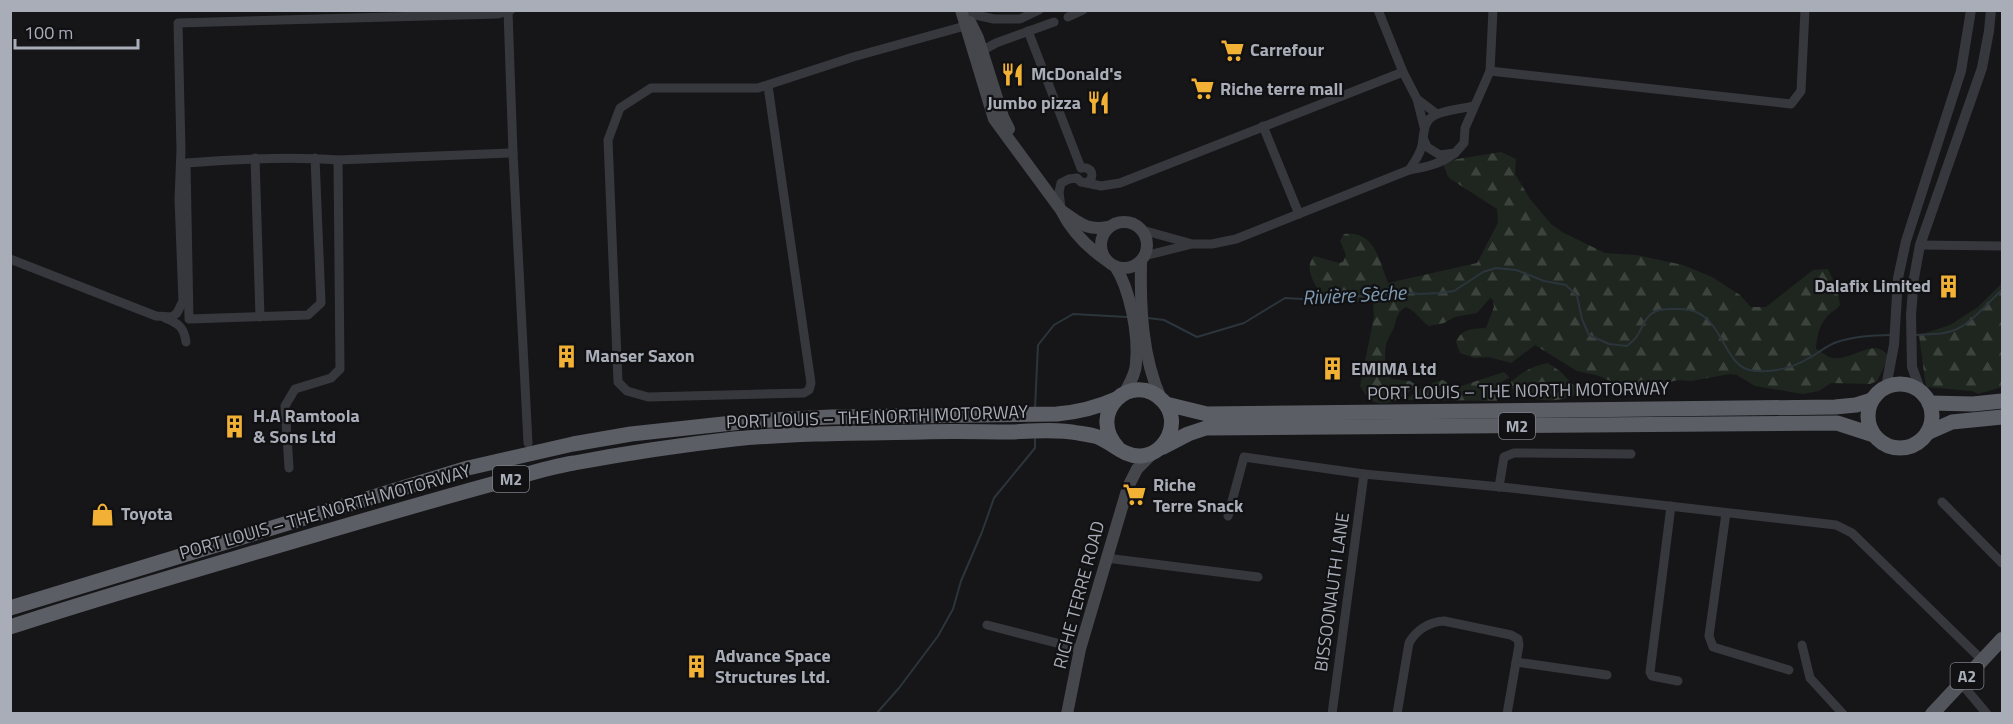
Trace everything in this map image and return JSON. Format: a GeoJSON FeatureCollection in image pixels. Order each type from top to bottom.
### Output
{"type":"FeatureCollection","features":[{"type":"Feature","properties":{"kind":"highway"},"geometry":{"type":"LineString","coordinates":[[1874,435],[1868,416],[1872,400],[1886,387],[1898,384],[1907,385],[1925,397],[1954,404],[2002,401]]}},
{"type":"Feature","properties":{"kind":"highway","name":"M2"},"geometry":{"type":"LineString","coordinates":[[1120,396],[1133,390],[1143,390],[1153,393],[1163,402]]}},
{"type":"Feature","properties":{"kind":"highway"},"geometry":{"type":"LineString","coordinates":[[1120,396],[1110,406],[1106,424],[1107,433],[1121,451]]}},
{"type":"Feature","properties":{"kind":"highway","name":"PORT LOUIS – THE NORTH MOTORWAY"},"geometry":{"type":"LineString","coordinates":[[10,608],[468,468],[573,444],[643,432],[751,421],[831,417],[1044,415],[1080,412],[1120,396]]}},
{"type":"Feature","properties":{"kind":"highway"},"geometry":{"type":"LineString","coordinates":[[1925,397],[1932,418],[1927,433]]}},
{"type":"Feature","properties":{"kind":"highway","name":"PORT LOUIS – THE NORTH MOTORWAY"},"geometry":{"type":"LineString","coordinates":[[1163,402],[1207,414],[1835,407],[1856,405],[1872,400]]}},
{"type":"Feature","properties":{"kind":"highway"},"geometry":{"type":"LineString","coordinates":[[1157,450],[1168,438],[1172,427],[1171,415],[1163,402]]}},
{"type":"Feature","properties":{"kind":"highway","name":"M2"},"geometry":{"type":"LineString","coordinates":[[1874,435],[1886,444],[1901,447],[1916,443],[1927,433],[1953,422],[2002,417]]}},
{"type":"Feature","properties":{"kind":"highway","name":"PORT LOUIS – THE NORTH MOTORWAY"},"geometry":{"type":"LineString","coordinates":[[1157,450],[1188,434],[1206,428],[1837,423],[1874,435]]}},
{"type":"Feature","properties":{"kind":"highway","name":"PORT LOUIS – THE NORTH MOTORWAY"},"geometry":{"type":"LineString","coordinates":[[10,627],[414,505],[570,463],[661,448],[736,439],[926,431],[1028,431],[1075,432],[1099,438],[1121,451]]}},
{"type":"Feature","properties":{"kind":"highway","name":"M2"},"geometry":{"type":"LineString","coordinates":[[1121,451],[1143,456],[1157,450]]}},
{"type":"Feature","properties":{"kind":"main road"},"geometry":{"type":"LineString","coordinates":[[961,11],[965,26],[978,53]]}},
{"type":"Feature","properties":{"kind":"main road"},"geometry":{"type":"LineString","coordinates":[[961,11],[970,23],[1000,120],[1023,157],[1062,210],[1069,226],[1089,248],[1111,263],[1124,268],[1133,267],[1142,259]]}},
{"type":"Feature","properties":{"kind":"main road"},"geometry":{"type":"LineString","coordinates":[[1062,210],[1087,228],[1108,227],[1121,221],[1129,222],[1142,230],[1146,236],[1147,246],[1142,259],[1139,289],[1153,381],[1163,402]]}},
{"type":"Feature","properties":{"kind":"main road"},"geometry":{"type":"LineString","coordinates":[[1108,227],[1101,240],[1102,254],[1123,279],[1127,289],[1137,363],[1133,376],[1120,396]]}},
{"type":"Feature","properties":{"kind":"main road"},"geometry":{"type":"LineString","coordinates":[[1128,487],[1137,469],[1157,450]]}},
{"type":"Feature","properties":{"kind":"main road"},"geometry":{"type":"LineString","coordinates":[[1121,451],[1128,468],[1128,487]]}},
{"type":"Feature","properties":{"kind":"main road","name":"RICHE TERRE ROAD"},"geometry":{"type":"LineString","coordinates":[[1067,714],[1080,649],[1128,487]]}},
{"type":"Feature","properties":{"kind":"main road","name":"A2"},"geometry":{"type":"LineString","coordinates":[[1932,714],[2002,639]]}},
{"type":"Feature","properties":{"kind":"street"},"geometry":{"type":"LineString","coordinates":[[961,11],[994,19],[1020,19],[1039,10]]}},
{"type":"Feature","properties":{"kind":"street"},"geometry":{"type":"LineString","coordinates":[[1068,17],[1083,10]]}},
{"type":"Feature","properties":{"kind":"street"},"geometry":{"type":"LineString","coordinates":[[1378,10],[1403,72],[1417,99],[1424,128],[1424,140],[1409,170]]}},
{"type":"Feature","properties":{"kind":"street"},"geometry":{"type":"LineString","coordinates":[[1142,230],[1192,244],[1212,244],[1236,239],[1409,170],[1431,167],[1443,162],[1464,143],[1465,128],[1490,71],[1493,10]]}},
{"type":"Feature","properties":{"kind":"street"},"geometry":{"type":"LineString","coordinates":[[1490,71],[1791,104],[1801,91],[1805,10]]}},
{"type":"Feature","properties":{"kind":"street"},"geometry":{"type":"LineString","coordinates":[[1886,387],[1894,345],[1898,278],[1906,241],[1961,71],[1971,10]]}},
{"type":"Feature","properties":{"kind":"street"},"geometry":{"type":"LineString","coordinates":[[1925,397],[1912,367],[1911,315],[1914,278],[1920,245],[1982,68],[1991,10]]}},
{"type":"Feature","properties":{"kind":"street"},"geometry":{"type":"LineString","coordinates":[[165,318],[177,313],[183,301],[179,199],[181,150],[178,23],[498,14],[509,11],[513,153],[528,443]]}},
{"type":"Feature","properties":{"kind":"street"},"geometry":{"type":"LineString","coordinates":[[978,53],[1054,22]]}},
{"type":"Feature","properties":{"kind":"street"},"geometry":{"type":"LineString","coordinates":[[768,86],[810,372],[809,390],[804,393],[648,397],[627,391],[618,382],[608,140],[620,108],[651,88],[758,88],[768,86],[832,63],[965,26]]}},
{"type":"Feature","properties":{"kind":"street"},"geometry":{"type":"LineString","coordinates":[[1028,31],[1081,168]]}},
{"type":"Feature","properties":{"kind":"street"},"geometry":{"type":"LineString","coordinates":[[1090,178],[1088,168],[1081,168],[1077,172],[1077,178],[1081,182],[1090,178],[1111,185],[1136,178],[1403,72]]}},
{"type":"Feature","properties":{"kind":"street"},"geometry":{"type":"LineString","coordinates":[[1417,99],[1441,114],[1459,118],[1465,128]]}},
{"type":"Feature","properties":{"kind":"street"},"geometry":{"type":"LineString","coordinates":[[1424,128],[1430,119],[1441,114],[1473,106]]}},
{"type":"Feature","properties":{"kind":"street"},"geometry":{"type":"LineString","coordinates":[[1263,126],[1299,214]]}},
{"type":"Feature","properties":{"kind":"street"},"geometry":{"type":"LineString","coordinates":[[1424,140],[1427,147],[1440,155],[1455,153]]}},
{"type":"Feature","properties":{"kind":"street"},"geometry":{"type":"LineString","coordinates":[[315,158],[321,303],[308,315],[189,319],[186,163],[255,158],[315,158],[338,160],[513,153]]}},
{"type":"Feature","properties":{"kind":"street"},"geometry":{"type":"LineString","coordinates":[[255,158],[260,317]]}},
{"type":"Feature","properties":{"kind":"street"},"geometry":{"type":"LineString","coordinates":[[289,468],[285,406],[295,389],[331,378],[340,369],[338,160]]}},
{"type":"Feature","properties":{"kind":"street"},"geometry":{"type":"LineString","coordinates":[[1062,210],[1059,192],[1061,183],[1077,178]]}},
{"type":"Feature","properties":{"kind":"street"},"geometry":{"type":"LineString","coordinates":[[1142,259],[1192,244]]}},
{"type":"Feature","properties":{"kind":"street"},"geometry":{"type":"LineString","coordinates":[[1920,245],[2002,246]]}},
{"type":"Feature","properties":{"kind":"street"},"geometry":{"type":"LineString","coordinates":[[10,259],[165,318],[181,326],[186,342]]}},
{"type":"Feature","properties":{"kind":"street"},"geometry":{"type":"LineString","coordinates":[[1499,486],[1504,457],[1514,453],[1631,454]]}},
{"type":"Feature","properties":{"kind":"street"},"geometry":{"type":"LineString","coordinates":[[1228,516],[1244,457],[1364,474],[1499,486],[1836,525],[1852,533],[1982,660]]}},
{"type":"Feature","properties":{"kind":"street","name":"BISSOONAUTH LANE"},"geometry":{"type":"LineString","coordinates":[[1332,714],[1364,474]]}},
{"type":"Feature","properties":{"kind":"street"},"geometry":{"type":"LineString","coordinates":[[1942,502],[2002,563]]}},
{"type":"Feature","properties":{"kind":"street"},"geometry":{"type":"LineString","coordinates":[[1671,506],[1650,672],[1652,676],[1678,681]]}},
{"type":"Feature","properties":{"kind":"street"},"geometry":{"type":"LineString","coordinates":[[1726,513],[1709,636],[1711,644],[1713,647],[1790,670]]}},
{"type":"Feature","properties":{"kind":"street"},"geometry":{"type":"LineString","coordinates":[[1106,558],[1258,577]]}},
{"type":"Feature","properties":{"kind":"street"},"geometry":{"type":"LineString","coordinates":[[1397,714],[1409,643],[1414,634],[1435,621],[1511,635],[1518,639],[1519,645],[1507,714]]}},
{"type":"Feature","properties":{"kind":"street"},"geometry":{"type":"LineString","coordinates":[[987,625],[1080,649]]}},
{"type":"Feature","properties":{"kind":"street"},"geometry":{"type":"LineString","coordinates":[[1802,645],[1810,678],[1843,714]]}},
{"type":"Feature","properties":{"kind":"street"},"geometry":{"type":"LineString","coordinates":[[1516,662],[1607,675]]}},
{"type":"Feature","properties":{"kind":"street"},"geometry":{"type":"LineString","coordinates":[[1961,683],[1987,714]]}},
{"type":"Feature","properties":{"kind":"green space"},"geometry":{"type":"Polygon","coordinates":[[[1501,152],[1516,159],[1515,174],[1530,199],[1551,224],[1562,232],[1605,253],[1636,255],[1683,265],[1712,277],[1740,295],[1751,307],[1766,307],[1813,270],[1828,269],[1837,289],[1840,305],[1823,322],[1818,333],[1816,349],[1829,357],[1837,358],[1867,349],[1881,350],[1887,354],[1887,361],[1877,381],[1870,384],[1831,383],[1819,391],[1803,394],[1755,386],[1737,375],[1730,374],[1691,381],[1678,380],[1642,389],[1619,385],[1599,376],[1577,371],[1535,345],[1511,363],[1489,357],[1475,358],[1460,353],[1456,342],[1461,334],[1468,330],[1486,328],[1494,307],[1493,300],[1490,298],[1477,313],[1455,317],[1444,323],[1429,326],[1406,307],[1403,309],[1387,343],[1386,368],[1391,379],[1410,381],[1416,385],[1402,397],[1390,402],[1378,403],[1370,400],[1360,386],[1374,317],[1373,302],[1337,300],[1322,293],[1311,275],[1312,259],[1314,256],[1343,262],[1346,255],[1340,241],[1344,234],[1354,234],[1363,237],[1374,248],[1388,283],[1477,263],[1498,223],[1497,209],[1449,178],[1443,164],[1457,159],[1501,152]]]}},
{"type":"Feature","properties":{"kind":"green space"},"geometry":{"type":"Polygon","coordinates":[[[2002,283],[2002,387],[1978,394],[1972,391],[1926,387],[1919,335],[1950,325],[1978,307],[2002,283]]]}},
{"type":"Feature","properties":{"kind":"green space"},"geometry":{"type":"Polygon","coordinates":[[[1548,363],[1561,372],[1577,389],[1574,396],[1557,400],[1542,400],[1512,389],[1511,382],[1520,375],[1533,367],[1548,363]]]}},
{"type":"Feature","properties":{"kind":"green space"},"geometry":{"type":"Polygon","coordinates":[[[1504,372],[1509,377],[1497,386],[1497,401],[1406,400],[1418,390],[1438,381],[1443,380],[1455,388],[1504,372]]]}},
{"type":"Feature","properties":{"kind":"waterway","name":"Rivière Sèche"},"geometry":{"type":"LineString","coordinates":[[1148,318],[1164,320],[1197,337],[1244,323],[1285,298],[1319,300],[1378,296],[1398,291],[1419,294],[1454,291],[1483,272],[1496,268],[1516,270],[1544,281],[1566,285],[1577,296],[1582,319],[1589,335],[1609,344],[1627,346],[1636,337],[1647,319],[1656,311],[1662,309],[1695,311],[1715,328],[1735,361],[1744,368],[1756,371],[1790,367],[1844,340],[1864,336],[1892,335]]}},
{"type":"Feature","properties":{"kind":"waterway","name":"Rivière Sèche"},"geometry":{"type":"LineString","coordinates":[[1916,335],[1943,333],[1959,328],[2002,290]]}},
{"type":"Feature","properties":{"kind":"waterway","name":"Rivière Sèche"},"geometry":{"type":"LineString","coordinates":[[1035,408],[1038,345],[1054,325],[1073,314],[1127,317]]}},
{"type":"Feature","properties":{"kind":"waterway","name":"Rivière Sèche"},"geometry":{"type":"LineString","coordinates":[[876,714],[899,688],[938,636],[953,609],[961,581],[994,498],[1035,448],[1035,437]]}},
{"type":"Feature","properties":{"kind":"place","name":"Carrefour"},"geometry":{"type":"Point","coordinates":[1232,50]}},
{"type":"Feature","properties":{"kind":"place","name":"McDonald's"},"geometry":{"type":"Point","coordinates":[1013,74]}},
{"type":"Feature","properties":{"kind":"place","name":"Riche terre mall"},"geometry":{"type":"Point","coordinates":[1202,89]}},
{"type":"Feature","properties":{"kind":"place","name":"Jumbo pizza"},"geometry":{"type":"Point","coordinates":[1099,103]}},
{"type":"Feature","properties":{"kind":"place","name":"Dalafix Limited"},"geometry":{"type":"Point","coordinates":[1949,286]}},
{"type":"Feature","properties":{"kind":"place","name":"Manser Saxon"},"geometry":{"type":"Point","coordinates":[567,356]}},
{"type":"Feature","properties":{"kind":"place","name":"EMIMA Ltd"},"geometry":{"type":"Point","coordinates":[1333,369]}},
{"type":"Feature","properties":{"kind":"place","name":"H.A Ramtoola & Sons Ltd"},"geometry":{"type":"Point","coordinates":[235,426]}},
{"type":"Feature","properties":{"kind":"place","name":"Riche Terre Snack"},"geometry":{"type":"Point","coordinates":[1135,495]}},
{"type":"Feature","properties":{"kind":"place","name":"Toyota"},"geometry":{"type":"Point","coordinates":[103,514]}},
{"type":"Feature","properties":{"kind":"place","name":"Advance Space Structures Ltd."},"geometry":{"type":"Point","coordinates":[697,666]}}]}
